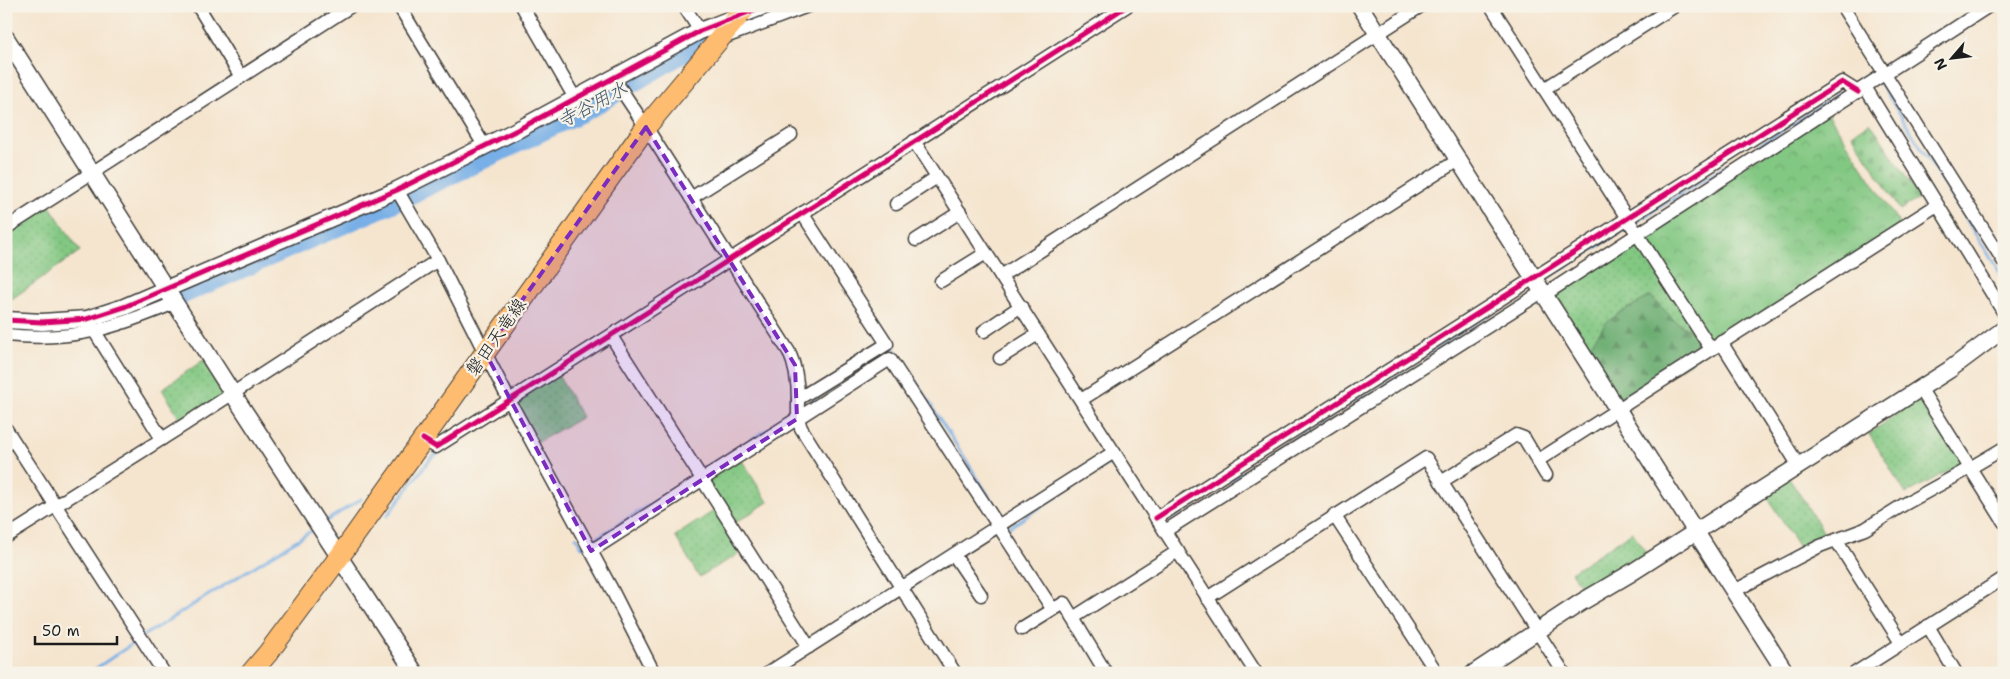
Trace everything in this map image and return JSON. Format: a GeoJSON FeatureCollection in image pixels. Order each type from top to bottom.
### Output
{"type":"FeatureCollection","features":[{"type":"Feature","properties":{"kind":"main road","name":"磐田天竜線"},"geometry":{"type":"LineString","coordinates":[[251,673],[340,556],[646,127],[743,11]]}},
{"type":"Feature","properties":{"kind":"street"},"geometry":{"type":"LineString","coordinates":[[198,6],[241,77]]}},
{"type":"Feature","properties":{"kind":"street"},"geometry":{"type":"LineString","coordinates":[[6,228],[351,6]]}},
{"type":"Feature","properties":{"kind":"street"},"geometry":{"type":"LineString","coordinates":[[399,6],[484,147]]}},
{"type":"Feature","properties":{"kind":"street"},"geometry":{"type":"LineString","coordinates":[[522,6],[576,100]]}},
{"type":"Feature","properties":{"kind":"street"},"geometry":{"type":"LineString","coordinates":[[684,6],[700,31]]}},
{"type":"Feature","properties":{"kind":"street"},"geometry":{"type":"LineString","coordinates":[[6,335],[58,338],[90,325],[166,288],[397,190],[576,100],[700,31],[743,11],[764,6]]}},
{"type":"Feature","properties":{"kind":"street"},"geometry":{"type":"LineString","coordinates":[[720,39],[808,6]]}},
{"type":"Feature","properties":{"kind":"street"},"geometry":{"type":"LineString","coordinates":[[423,439],[436,447],[1127,6]]}},
{"type":"Feature","properties":{"kind":"street"},"geometry":{"type":"LineString","coordinates":[[1360,6],[1786,673]]}},
{"type":"Feature","properties":{"kind":"street"},"geometry":{"type":"LineString","coordinates":[[1000,276],[1422,6]]}},
{"type":"Feature","properties":{"kind":"street"},"geometry":{"type":"LineString","coordinates":[[1491,6],[1632,226],[1799,466]]}},
{"type":"Feature","properties":{"kind":"street"},"geometry":{"type":"LineString","coordinates":[[1544,89],[1675,6]]}},
{"type":"Feature","properties":{"kind":"street"},"geometry":{"type":"LineString","coordinates":[[1842,6],[2004,262]]}},
{"type":"Feature","properties":{"kind":"street"},"geometry":{"type":"LineString","coordinates":[[1156,518],[1540,288],[1632,226],[1861,90],[1984,8]]}},
{"type":"Feature","properties":{"kind":"street"},"geometry":{"type":"LineString","coordinates":[[6,38],[233,394],[415,673]]}},
{"type":"Feature","properties":{"kind":"street"},"geometry":{"type":"LineString","coordinates":[[614,79],[789,352],[795,365],[798,400],[797,419],[800,428],[955,673]]}},
{"type":"Feature","properties":{"kind":"street"},"geometry":{"type":"LineString","coordinates":[[1165,532],[1540,288],[1842,82],[1861,90],[1937,205],[2004,314]]}},
{"type":"Feature","properties":{"kind":"street"},"geometry":{"type":"LineString","coordinates":[[691,198],[791,135]]}},
{"type":"Feature","properties":{"kind":"street"},"geometry":{"type":"LineString","coordinates":[[914,141],[1256,673]]}},
{"type":"Feature","properties":{"kind":"street"},"geometry":{"type":"LineString","coordinates":[[1081,400],[1458,160]]}},
{"type":"Feature","properties":{"kind":"street"},"geometry":{"type":"LineString","coordinates":[[896,204],[937,177]]}},
{"type":"Feature","properties":{"kind":"street"},"geometry":{"type":"LineString","coordinates":[[397,190],[438,260],[509,400],[591,551],[654,673]]}},
{"type":"Feature","properties":{"kind":"street"},"geometry":{"type":"LineString","coordinates":[[1538,461],[1937,205]]}},
{"type":"Feature","properties":{"kind":"street"},"geometry":{"type":"LineString","coordinates":[[916,240],[960,212]]}},
{"type":"Feature","properties":{"kind":"street"},"geometry":{"type":"LineString","coordinates":[[798,400],[887,344],[802,213]]}},
{"type":"Feature","properties":{"kind":"street"},"geometry":{"type":"LineString","coordinates":[[941,281],[986,253]]}},
{"type":"Feature","properties":{"kind":"street"},"geometry":{"type":"LineString","coordinates":[[6,537],[233,394],[438,260]]}},
{"type":"Feature","properties":{"kind":"street"},"geometry":{"type":"LineString","coordinates":[[6,320],[90,325],[138,318],[174,302]]}},
{"type":"Feature","properties":{"kind":"street"},"geometry":{"type":"LineString","coordinates":[[984,331],[1020,306]]}},
{"type":"Feature","properties":{"kind":"street"},"geometry":{"type":"LineString","coordinates":[[90,325],[162,439]]}},
{"type":"Feature","properties":{"kind":"street"},"geometry":{"type":"LineString","coordinates":[[1474,673],[1580,603],[1631,574],[1949,370],[2004,329]]}},
{"type":"Feature","properties":{"kind":"street"},"geometry":{"type":"LineString","coordinates":[[1000,358],[1038,334]]}},
{"type":"Feature","properties":{"kind":"street"},"geometry":{"type":"LineString","coordinates":[[611,336],[809,647]]}},
{"type":"Feature","properties":{"kind":"street"},"geometry":{"type":"LineString","coordinates":[[591,551],[890,359],[1053,610]]}},
{"type":"Feature","properties":{"kind":"street"},"geometry":{"type":"LineString","coordinates":[[1920,388],[2004,522]]}},
{"type":"Feature","properties":{"kind":"street"},"geometry":{"type":"LineString","coordinates":[[6,429],[164,673]]}},
{"type":"Feature","properties":{"kind":"street"},"geometry":{"type":"LineString","coordinates":[[1441,482],[1516,435],[1524,438],[1546,475]]}},
{"type":"Feature","properties":{"kind":"street"},"geometry":{"type":"LineString","coordinates":[[1734,591],[1820,546],[1865,529],[1903,505],[2004,448]]}},
{"type":"Feature","properties":{"kind":"street"},"geometry":{"type":"LineString","coordinates":[[775,671],[809,647],[1114,452]]}},
{"type":"Feature","properties":{"kind":"street"},"geometry":{"type":"LineString","coordinates":[[1208,598],[1334,515],[1426,458],[1564,673]]}},
{"type":"Feature","properties":{"kind":"street"},"geometry":{"type":"LineString","coordinates":[[1334,515],[1437,673]]}},
{"type":"Feature","properties":{"kind":"street"},"geometry":{"type":"LineString","coordinates":[[1836,540],[1901,643]]}},
{"type":"Feature","properties":{"kind":"street"},"geometry":{"type":"LineString","coordinates":[[1073,618],[1178,551]]}},
{"type":"Feature","properties":{"kind":"street"},"geometry":{"type":"LineString","coordinates":[[954,555],[981,595]]}},
{"type":"Feature","properties":{"kind":"street"},"geometry":{"type":"LineString","coordinates":[[1855,673],[2004,578]]}},
{"type":"Feature","properties":{"kind":"street"},"geometry":{"type":"LineString","coordinates":[[1022,629],[1064,603],[1106,673]]}},
{"type":"Feature","properties":{"kind":"street"},"geometry":{"type":"LineString","coordinates":[[1928,626],[1956,673]]}},
{"type":"Feature","properties":{"kind":"highlighted area"},"geometry":{"type":"Polygon","coordinates":[[[646,127],[795,365],[797,419],[591,551],[485,352],[646,127]]]}},
{"type":"Feature","properties":{"kind":"green space"},"geometry":{"type":"Polygon","coordinates":[[[1827,112],[1902,228],[1711,349],[1638,235],[1827,112]]]}},
{"type":"Feature","properties":{"kind":"green space"},"geometry":{"type":"Polygon","coordinates":[[[1870,122],[1920,198],[1900,210],[1852,134],[1870,122]]]}},
{"type":"Feature","properties":{"kind":"green space"},"geometry":{"type":"Polygon","coordinates":[[[47,202],[80,251],[6,303],[6,230],[47,202]]]}},
{"type":"Feature","properties":{"kind":"green space"},"geometry":{"type":"Polygon","coordinates":[[[1636,236],[1696,335],[1675,321],[1649,297],[1583,355],[1544,295],[1636,236]]]}},
{"type":"Feature","properties":{"kind":"green space"},"geometry":{"type":"Polygon","coordinates":[[[1651,296],[1676,322],[1696,335],[1706,352],[1617,409],[1583,355],[1606,323],[1619,313],[1651,296]]]}},
{"type":"Feature","properties":{"kind":"green space"},"geometry":{"type":"Polygon","coordinates":[[[209,356],[233,394],[184,425],[162,389],[209,356]]]}},
{"type":"Feature","properties":{"kind":"green space"},"geometry":{"type":"Polygon","coordinates":[[[558,375],[582,417],[536,443],[514,401],[558,375]]]}},
{"type":"Feature","properties":{"kind":"green space"},"geometry":{"type":"Polygon","coordinates":[[[1924,394],[1966,461],[1906,494],[1869,434],[1924,394]]]}},
{"type":"Feature","properties":{"kind":"green space"},"geometry":{"type":"Polygon","coordinates":[[[739,456],[768,502],[732,525],[747,549],[699,577],[675,536],[720,507],[702,479],[739,456]]]}},
{"type":"Feature","properties":{"kind":"green space"},"geometry":{"type":"Polygon","coordinates":[[[1787,474],[1827,538],[1800,549],[1762,489],[1787,474]]]}},
{"type":"Feature","properties":{"kind":"green space"},"geometry":{"type":"Polygon","coordinates":[[[1632,532],[1651,560],[1588,599],[1571,572],[1632,532]]]}},
{"type":"Feature","properties":{"kind":"waterway","name":"寺谷用水"},"geometry":{"type":"LineString","coordinates":[[155,306],[392,203],[588,109],[700,43]]}},
{"type":"Feature","properties":{"kind":"waterway"},"geometry":{"type":"LineString","coordinates":[[1853,84],[1873,71],[1876,75]]}},
{"type":"Feature","properties":{"kind":"waterway"},"geometry":{"type":"LineString","coordinates":[[1879,81],[2004,279]]}},
{"type":"Feature","properties":{"kind":"waterway"},"geometry":{"type":"LineString","coordinates":[[1634,223],[1846,89]]}},
{"type":"Feature","properties":{"kind":"waterway"},"geometry":{"type":"LineString","coordinates":[[1541,282],[1629,227]]}},
{"type":"Feature","properties":{"kind":"waterway"},"geometry":{"type":"LineString","coordinates":[[1164,523],[1533,286]]}},
{"type":"Feature","properties":{"kind":"waterway","name":"寺谷用水"},"geometry":{"type":"LineString","coordinates":[[6,328],[48,330],[94,325]]}},
{"type":"Feature","properties":{"kind":"waterway"},"geometry":{"type":"LineString","coordinates":[[890,348],[894,347],[1004,520]]}},
{"type":"Feature","properties":{"kind":"waterway"},"geometry":{"type":"LineString","coordinates":[[802,408],[852,373]]}},
{"type":"Feature","properties":{"kind":"waterway"},"geometry":{"type":"LineString","coordinates":[[700,472],[794,413]]}},
{"type":"Feature","properties":{"kind":"waterway"},"geometry":{"type":"LineString","coordinates":[[387,516],[431,458],[449,446]]}},
{"type":"Feature","properties":{"kind":"waterway"},"geometry":{"type":"LineString","coordinates":[[1008,525],[1010,527],[1107,464],[1117,466]]}},
{"type":"Feature","properties":{"kind":"waterway"},"geometry":{"type":"LineString","coordinates":[[591,542],[695,476]]}},
{"type":"Feature","properties":{"kind":"waterway"},"geometry":{"type":"LineString","coordinates":[[323,523],[361,499]]}},
{"type":"Feature","properties":{"kind":"waterway"},"geometry":{"type":"LineString","coordinates":[[143,636],[316,528]]}},
{"type":"Feature","properties":{"kind":"waterway"},"geometry":{"type":"LineString","coordinates":[[576,537],[582,547],[586,545]]}},
{"type":"Feature","properties":{"kind":"waterway"},"geometry":{"type":"LineString","coordinates":[[89,673],[138,640]]}},
{"type":"Feature","properties":{"kind":"cycle path"},"geometry":{"type":"LineString","coordinates":[[6,320],[42,322],[87,319],[124,307],[397,190],[521,128],[700,31],[764,6]]}},
{"type":"Feature","properties":{"kind":"cycle path"},"geometry":{"type":"LineString","coordinates":[[423,439],[436,447],[1127,6]]}},
{"type":"Feature","properties":{"kind":"cycle path"},"geometry":{"type":"LineString","coordinates":[[1156,518],[1842,82],[1858,92]]}}]}
